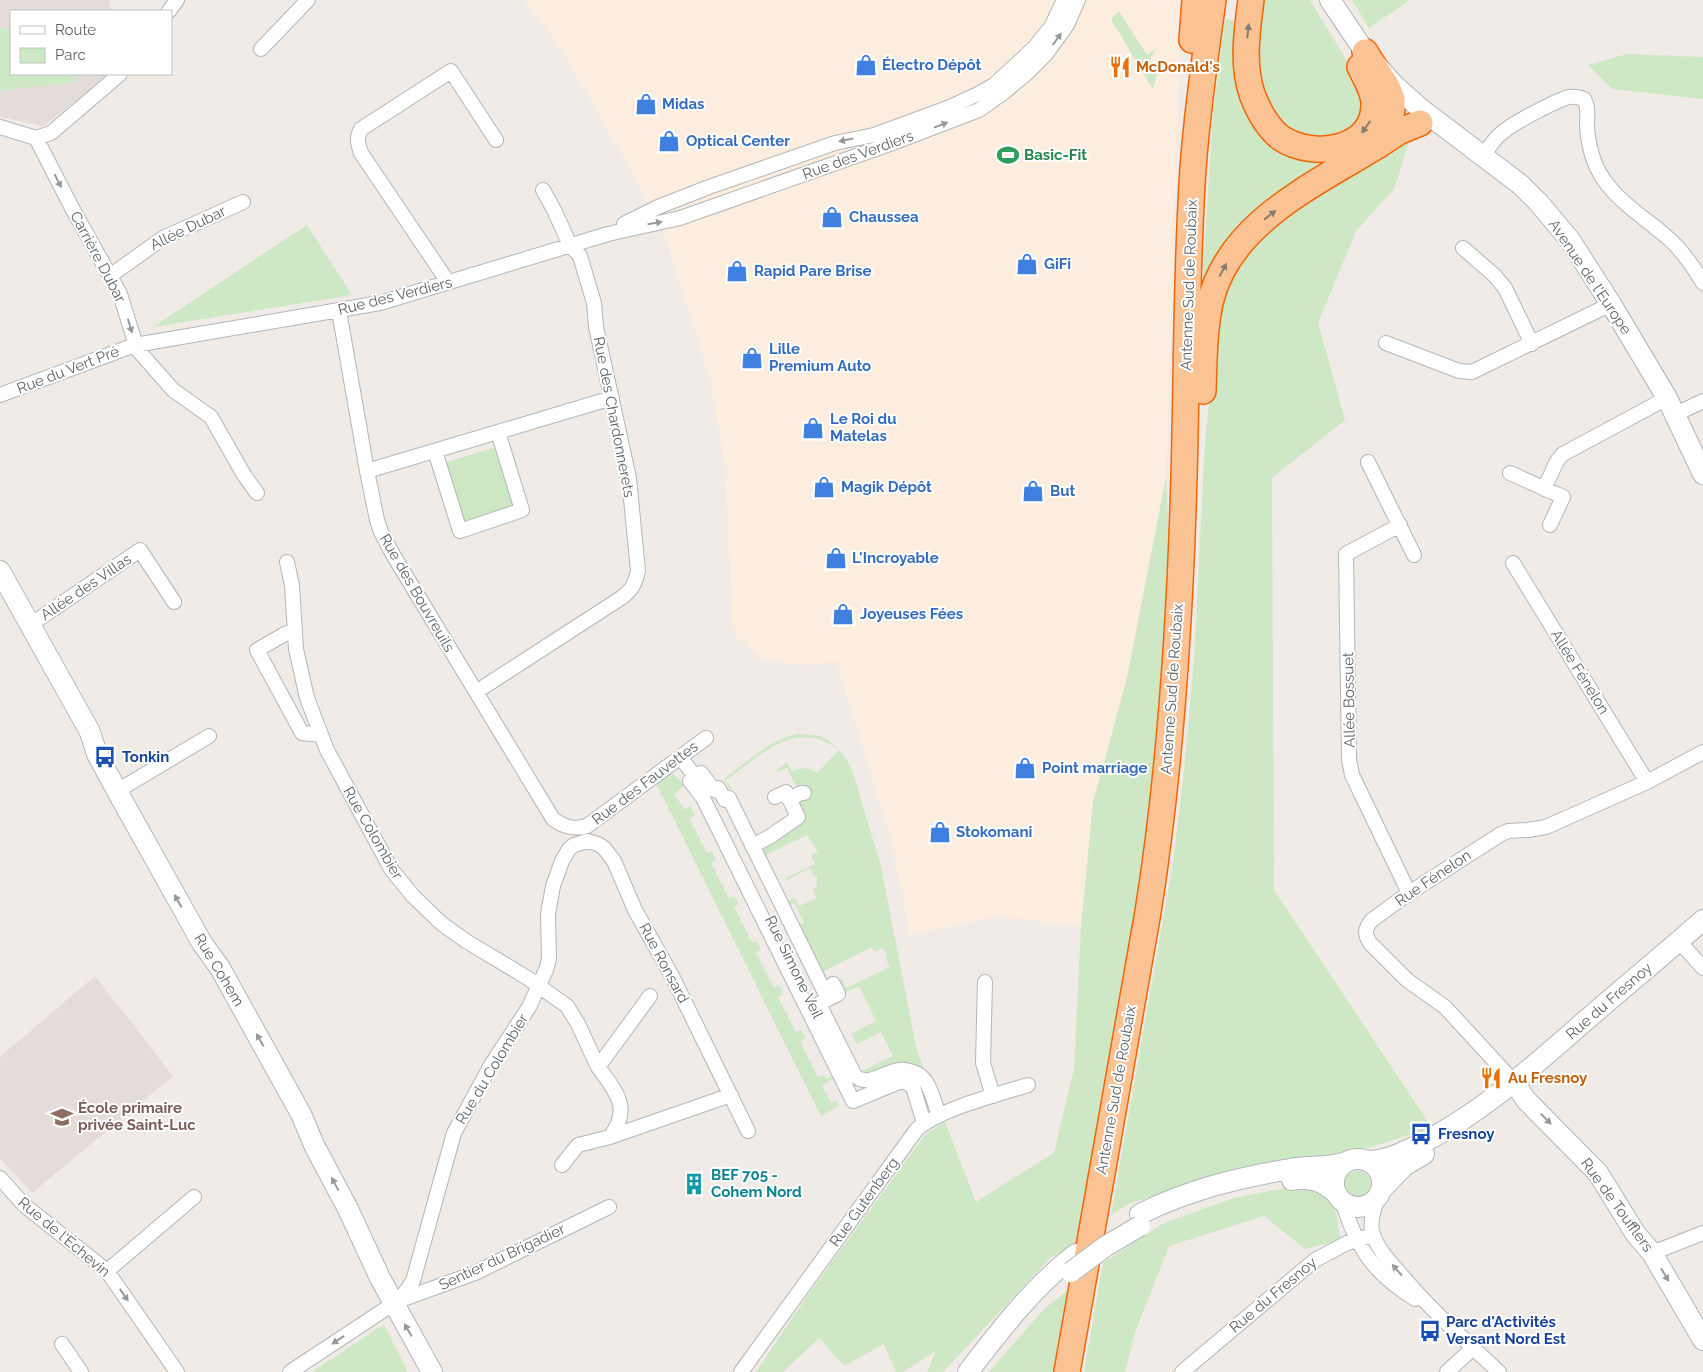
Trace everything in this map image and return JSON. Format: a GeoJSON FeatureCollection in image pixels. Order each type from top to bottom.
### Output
{"type":"FeatureCollection","features":[{"type":"Feature","properties":{"kind":"highway"},"geometry":{"type":"LineString","coordinates":[[1188,287],[1187,131],[1195,0]]}},
{"type":"Feature","properties":{"kind":"highway","name":"Antenne Sud de Roubaix"},"geometry":{"type":"LineString","coordinates":[[1067,1372],[1145,930],[1166,780],[1174,701],[1183,498],[1188,287],[1195,144],[1213,0]]}},
{"type":"Feature","properties":{"kind":"highway","name":"Antenne Sud de Roubaix"},"geometry":{"type":"LineString","coordinates":[[1076,1372],[1161,891],[1178,751],[1193,531],[1201,210],[1212,77],[1223,0]]}},
{"type":"Feature","properties":{"kind":"highway"},"geometry":{"type":"LineString","coordinates":[[1251,0],[1246,50],[1249,80],[1257,106],[1272,129],[1280,137],[1300,147],[1325,150],[1345,145],[1362,133],[1372,118],[1374,102],[1362,59]]}},
{"type":"Feature","properties":{"kind":"highway"},"geometry":{"type":"LineString","coordinates":[[1362,59],[1390,92],[1392,102],[1389,126],[1382,140],[1375,147]]}},
{"type":"Feature","properties":{"kind":"highway"},"geometry":{"type":"LineString","coordinates":[[1194,456],[1202,397],[1208,316],[1214,290],[1225,266],[1251,230],[1285,203],[1398,132],[1420,123]]}},
{"type":"Feature","properties":{"kind":"street","name":"Rue des Verdiers"},"geometry":{"type":"LineString","coordinates":[[591,239],[658,207],[709,187],[835,143],[874,135],[965,101],[994,85],[1027,56],[1050,27],[1064,0]]}},
{"type":"Feature","properties":{"kind":"street","name":"Rue des Verdiers"},"geometry":{"type":"LineString","coordinates":[[135,345],[380,303],[570,245],[706,209],[890,144],[978,110],[1003,93],[1038,63],[1067,25],[1078,0]]}},
{"type":"Feature","properties":{"kind":"street","name":"Avenue de l'Europe"},"geometry":{"type":"LineString","coordinates":[[1318,0],[1362,59],[1411,101],[1521,185],[1570,240],[1672,406],[1703,474]]}},
{"type":"Feature","properties":{"kind":"street","name":"Avenue de l'Europe"},"geometry":{"type":"LineString","coordinates":[[1330,0],[1362,59]]}},
{"type":"Feature","properties":{"kind":"street"},"geometry":{"type":"LineString","coordinates":[[261,48],[303,2]]}},
{"type":"Feature","properties":{"kind":"street"},"geometry":{"type":"LineString","coordinates":[[448,282],[361,153],[358,135],[361,129],[451,71],[496,140]]}},
{"type":"Feature","properties":{"kind":"street"},"geometry":{"type":"LineString","coordinates":[[0,126],[36,138],[51,133],[119,75]]}},
{"type":"Feature","properties":{"kind":"street"},"geometry":{"type":"LineString","coordinates":[[1483,156],[1502,132],[1518,122],[1565,98],[1579,97],[1584,99],[1587,108],[1589,144],[1595,163],[1605,180],[1618,196],[1679,249],[1703,283]]}},
{"type":"Feature","properties":{"kind":"street","name":"Avenue de l'Europe"},"geometry":{"type":"LineString","coordinates":[[1392,102],[1420,123],[1483,156]]}},
{"type":"Feature","properties":{"kind":"street","name":"Carrière Dubar"},"geometry":{"type":"LineString","coordinates":[[36,138],[122,300],[135,345],[142,356],[173,390],[211,417],[242,471],[258,493]]}},
{"type":"Feature","properties":{"kind":"street","name":"Rue des Chardonnerets"},"geometry":{"type":"LineString","coordinates":[[476,692],[622,598],[631,591],[636,582],[638,571],[629,478],[596,327],[594,303],[580,256],[570,245],[543,190]]}},
{"type":"Feature","properties":{"kind":"street","name":"Allée Dubar"},"geometry":{"type":"LineString","coordinates":[[110,276],[163,238],[243,202]]}},
{"type":"Feature","properties":{"kind":"street"},"geometry":{"type":"LineString","coordinates":[[1463,248],[1494,275],[1505,288],[1532,344]]}},
{"type":"Feature","properties":{"kind":"street"},"geometry":{"type":"LineString","coordinates":[[1386,343],[1459,371],[1478,370],[1611,304]]}},
{"type":"Feature","properties":{"kind":"street","name":"Rue des Bouvreuils"},"geometry":{"type":"LineString","coordinates":[[339,311],[367,472],[377,520],[386,543],[553,819],[568,827],[583,828]]}},
{"type":"Feature","properties":{"kind":"street","name":"Rue du Vert Pré"},"geometry":{"type":"LineString","coordinates":[[0,395],[135,345]]}},
{"type":"Feature","properties":{"kind":"street"},"geometry":{"type":"LineString","coordinates":[[367,472],[612,398]]}},
{"type":"Feature","properties":{"kind":"street"},"geometry":{"type":"LineString","coordinates":[[1544,488],[1557,461],[1564,454],[1672,406],[1703,401]]}},
{"type":"Feature","properties":{"kind":"street"},"geometry":{"type":"LineString","coordinates":[[435,451],[460,531],[522,510],[498,432]]}},
{"type":"Feature","properties":{"kind":"street"},"geometry":{"type":"LineString","coordinates":[[1368,462],[1414,555]]}},
{"type":"Feature","properties":{"kind":"street"},"geometry":{"type":"LineString","coordinates":[[1510,473],[1563,497],[1550,525]]}},
{"type":"Feature","properties":{"kind":"street","name":"Allée Bossuet"},"geometry":{"type":"LineString","coordinates":[[1400,525],[1346,554],[1349,759],[1352,775],[1410,893]]}},
{"type":"Feature","properties":{"kind":"street","name":"Allée des Villas"},"geometry":{"type":"LineString","coordinates":[[30,625],[140,550],[174,602]]}},
{"type":"Feature","properties":{"kind":"street","name":"Rue Colombier"},"geometry":{"type":"LineString","coordinates":[[287,562],[292,585],[294,631],[302,683],[331,758],[392,869],[426,910],[466,941],[539,986]]}},
{"type":"Feature","properties":{"kind":"street","name":"Allée Fénelon"},"geometry":{"type":"LineString","coordinates":[[1513,563],[1648,782]]}},
{"type":"Feature","properties":{"kind":"street","name":"Rue Cohem"},"geometry":{"type":"LineString","coordinates":[[0,571],[92,735],[97,754],[117,791],[202,943],[220,968],[301,1114],[314,1145],[348,1209],[393,1304],[432,1372]]}},
{"type":"Feature","properties":{"kind":"street"},"geometry":{"type":"LineString","coordinates":[[294,631],[257,650],[302,733],[321,735]]}},
{"type":"Feature","properties":{"kind":"street"},"geometry":{"type":"LineString","coordinates":[[117,791],[210,736]]}},
{"type":"Feature","properties":{"kind":"street","name":"Rue des Fauvettes"},"geometry":{"type":"LineString","coordinates":[[583,828],[596,821],[706,738]]}},
{"type":"Feature","properties":{"kind":"street","name":"Rue Fénelon"},"geometry":{"type":"LineString","coordinates":[[1514,1082],[1453,1014],[1407,980],[1366,937],[1365,931],[1372,920],[1501,834],[1508,831],[1546,827],[1648,782],[1703,752]]}},
{"type":"Feature","properties":{"kind":"street"},"geometry":{"type":"LineString","coordinates":[[680,757],[696,778]]}},
{"type":"Feature","properties":{"kind":"street"},"geometry":{"type":"LineString","coordinates":[[828,999],[729,798],[725,800],[718,788],[714,790],[701,773],[690,781],[703,798],[853,1102],[899,1082],[905,1082],[914,1087],[932,1119]]}},
{"type":"Feature","properties":{"kind":"street"},"geometry":{"type":"LineString","coordinates":[[752,846],[771,836],[798,817],[782,798],[804,793]]}},
{"type":"Feature","properties":{"kind":"street","name":"Rue du Colombier"},"geometry":{"type":"LineString","coordinates":[[393,1304],[404,1294],[413,1281],[450,1146],[459,1122],[491,1065],[529,1007],[539,986],[549,959],[548,914],[553,886],[558,872],[569,849],[574,845],[588,841]]}},
{"type":"Feature","properties":{"kind":"street","name":"Rue Ronsard"},"geometry":{"type":"LineString","coordinates":[[588,841],[604,848],[614,861],[635,910],[673,978],[748,1131]]}},
{"type":"Feature","properties":{"kind":"street","name":"Rue du Fresnoy"},"geometry":{"type":"LineString","coordinates":[[1140,1220],[1188,1193],[1228,1181],[1292,1168],[1329,1167],[1377,1161],[1397,1155],[1450,1128],[1468,1117],[1514,1082],[1703,920]]}},
{"type":"Feature","properties":{"kind":"street"},"geometry":{"type":"LineString","coordinates":[[1679,941],[1703,968]]}},
{"type":"Feature","properties":{"kind":"street"},"geometry":{"type":"LineString","coordinates":[[985,982],[983,1064],[993,1096]]}},
{"type":"Feature","properties":{"kind":"street"},"geometry":{"type":"LineString","coordinates":[[833,984],[838,994],[819,1004],[857,1078],[864,1081],[871,1080],[894,1070],[902,1069],[918,1074],[926,1083],[932,1119]]}},
{"type":"Feature","properties":{"kind":"street"},"geometry":{"type":"LineString","coordinates":[[539,986],[566,1006],[572,1013],[598,1067],[621,1102],[620,1120],[610,1137]]}},
{"type":"Feature","properties":{"kind":"street","name":"Rue Ronsard"},"geometry":{"type":"LineString","coordinates":[[598,1067],[650,996]]}},
{"type":"Feature","properties":{"kind":"street","name":"Rue du Fresnoy"},"geometry":{"type":"LineString","coordinates":[[1380,1194],[1404,1166],[1462,1132],[1489,1113],[1501,1101],[1514,1082]]}},
{"type":"Feature","properties":{"kind":"street","name":"Rue de Toufflers"},"geometry":{"type":"LineString","coordinates":[[1514,1082],[1526,1100],[1598,1173],[1635,1233],[1652,1253],[1703,1340]]}},
{"type":"Feature","properties":{"kind":"street","name":"Rue Gutenberg"},"geometry":{"type":"LineString","coordinates":[[742,1372],[911,1137],[932,1119],[1028,1085]]}},
{"type":"Feature","properties":{"kind":"street"},"geometry":{"type":"LineString","coordinates":[[562,1165],[578,1145],[610,1137],[731,1095]]}},
{"type":"Feature","properties":{"kind":"street"},"geometry":{"type":"LineString","coordinates":[[1429,1307],[1404,1292],[1375,1268],[1356,1240],[1335,1186],[1336,1175],[1341,1166],[1357,1162],[1374,1166],[1380,1172],[1382,1181],[1380,1194],[1371,1226],[1373,1235],[1384,1254],[1429,1307],[1499,1372]]}},
{"type":"Feature","properties":{"kind":"street","name":"Rue de l'Échevin"},"geometry":{"type":"LineString","coordinates":[[0,1178],[24,1205],[107,1271],[176,1372]]}},
{"type":"Feature","properties":{"kind":"street"},"geometry":{"type":"LineString","coordinates":[[968,1372],[1023,1302],[1053,1272],[1106,1246],[1140,1220],[1253,1187],[1299,1179],[1314,1180],[1349,1206],[1359,1207],[1370,1204],[1380,1194]]}},
{"type":"Feature","properties":{"kind":"street"},"geometry":{"type":"LineString","coordinates":[[107,1271],[194,1198]]}},
{"type":"Feature","properties":{"kind":"street","name":"Sentier du Brigadier"},"geometry":{"type":"LineString","coordinates":[[393,1304],[476,1273],[609,1207]]}},
{"type":"Feature","properties":{"kind":"street"},"geometry":{"type":"LineString","coordinates":[[1652,1253],[1703,1233]]}},
{"type":"Feature","properties":{"kind":"street","name":"Rue du Fresnoy"},"geometry":{"type":"LineString","coordinates":[[1182,1372],[1314,1260],[1334,1248],[1373,1235]]}},
{"type":"Feature","properties":{"kind":"street"},"geometry":{"type":"LineString","coordinates":[[983,1372],[1027,1314],[1073,1263]]}},
{"type":"Feature","properties":{"kind":"street"},"geometry":{"type":"LineString","coordinates":[[290,1372],[393,1304]]}},
{"type":"Feature","properties":{"kind":"street"},"geometry":{"type":"LineString","coordinates":[[62,1344],[80,1372]]}},
{"type":"Feature","properties":{"kind":"street"},"geometry":{"type":"LineString","coordinates":[[1446,1372],[1473,1348]]}},
{"type":"Feature","properties":{"kind":"shaded area"},"geometry":{"type":"Polygon","coordinates":[[[0,0],[109,0],[111,10],[10,10],[10,75],[110,75],[43,126],[0,117],[0,0]]]}},
{"type":"Feature","properties":{"kind":"shaded area"},"geometry":{"type":"Polygon","coordinates":[[[524,0],[1181,0],[1166,477],[1127,678],[1093,803],[1081,927],[997,916],[910,935],[891,841],[837,663],[793,665],[760,658],[733,633],[725,469],[715,404],[701,349],[664,233],[564,53],[524,0]]]}},
{"type":"Feature","properties":{"kind":"shaded area","name":"École primaire privée Saint-Luc"},"geometry":{"type":"Polygon","coordinates":[[[95,976],[173,1076],[32,1193],[0,1158],[0,1057],[95,976]]]}},
{"type":"Feature","properties":{"kind":"green space"},"geometry":{"type":"Polygon","coordinates":[[[1260,0],[1310,0],[1358,79],[1363,101],[1363,120],[1351,133],[1324,140],[1294,134],[1267,110],[1254,59],[1260,0]]]}},
{"type":"Feature","properties":{"kind":"green space"},"geometry":{"type":"Polygon","coordinates":[[[1352,0],[1410,0],[1369,28],[1352,0]]]}},
{"type":"Feature","properties":{"kind":"green space"},"geometry":{"type":"Polygon","coordinates":[[[1119,11],[1147,55],[1154,50],[1155,52],[1151,57],[1151,63],[1157,74],[1152,88],[1111,19],[1119,11]]]}},
{"type":"Feature","properties":{"kind":"green space"},"geometry":{"type":"Polygon","coordinates":[[[1225,19],[1242,22],[1265,131],[1336,156],[1202,288],[1213,114],[1225,19]]]}},
{"type":"Feature","properties":{"kind":"green space"},"geometry":{"type":"Polygon","coordinates":[[[10,27],[10,75],[74,75],[75,82],[0,91],[0,28],[10,27]]]}},
{"type":"Feature","properties":{"kind":"green space"},"geometry":{"type":"Polygon","coordinates":[[[1627,54],[1703,57],[1703,99],[1612,89],[1588,65],[1627,54]]]}},
{"type":"Feature","properties":{"kind":"green space"},"geometry":{"type":"Polygon","coordinates":[[[1411,136],[1394,189],[1356,231],[1318,323],[1345,420],[1272,478],[1274,890],[1432,1128],[1351,1153],[1200,1182],[1130,1203],[1111,1215],[1173,863],[1184,771],[1194,660],[1205,442],[1218,313],[1248,245],[1305,203],[1411,136]]]}},
{"type":"Feature","properties":{"kind":"green space"},"geometry":{"type":"Polygon","coordinates":[[[307,225],[352,295],[153,327],[307,225]]]}},
{"type":"Feature","properties":{"kind":"green space"},"geometry":{"type":"Polygon","coordinates":[[[496,447],[513,502],[510,510],[469,523],[461,519],[444,463],[496,447]]]}},
{"type":"Feature","properties":{"kind":"green space"},"geometry":{"type":"Polygon","coordinates":[[[1166,477],[1172,604],[1155,800],[1130,960],[1076,1243],[1050,1258],[943,1372],[927,1372],[936,1351],[903,1372],[896,1372],[884,1344],[844,1366],[819,1338],[783,1372],[756,1372],[810,1292],[925,1135],[945,1122],[976,1202],[1054,1153],[1074,1069],[1081,927],[1093,803],[1127,678],[1166,477]]]}},
{"type":"Feature","properties":{"kind":"green space"},"geometry":{"type":"Polygon","coordinates":[[[799,734],[820,736],[838,749],[823,741],[808,737],[794,738],[780,743],[752,760],[726,780],[732,789],[730,790],[724,779],[769,745],[789,736],[799,734]]]}},
{"type":"Feature","properties":{"kind":"green space"},"geometry":{"type":"Polygon","coordinates":[[[839,750],[852,770],[881,866],[916,1047],[929,1083],[870,1079],[856,1074],[893,1056],[881,1032],[857,1044],[851,1034],[876,1021],[859,986],[840,995],[839,992],[844,989],[839,980],[842,979],[846,988],[890,967],[885,957],[887,956],[883,948],[875,952],[872,947],[824,971],[826,976],[820,979],[797,926],[804,922],[794,903],[787,906],[787,901],[795,898],[799,906],[817,898],[813,889],[817,886],[817,876],[814,876],[810,868],[787,880],[786,878],[815,864],[811,855],[818,852],[807,835],[765,856],[734,800],[737,798],[756,835],[796,815],[798,789],[787,768],[778,772],[777,770],[787,762],[792,772],[805,768],[817,773],[839,750]]]}},
{"type":"Feature","properties":{"kind":"green space"},"geometry":{"type":"Polygon","coordinates":[[[672,773],[685,785],[674,794],[685,810],[690,806],[695,815],[689,818],[707,853],[712,851],[716,860],[711,863],[729,898],[734,896],[739,904],[734,907],[752,943],[757,941],[761,949],[756,952],[774,988],[779,985],[783,994],[778,997],[796,1032],[801,1030],[806,1038],[800,1041],[818,1077],[823,1075],[826,1079],[837,1073],[839,1076],[822,1085],[831,1103],[836,1101],[839,1106],[821,1116],[656,783],[672,773]]]}},
{"type":"Feature","properties":{"kind":"green space"},"geometry":{"type":"Polygon","coordinates":[[[1358,1171],[1367,1175],[1371,1184],[1367,1193],[1358,1197],[1349,1193],[1345,1184],[1349,1175],[1358,1171]]]}},
{"type":"Feature","properties":{"kind":"green space"},"geometry":{"type":"Polygon","coordinates":[[[1290,1187],[1313,1187],[1331,1196],[1341,1240],[1305,1249],[1264,1216],[1169,1246],[1135,1332],[1125,1372],[1084,1372],[1103,1263],[1164,1223],[1234,1198],[1290,1187]]]}},
{"type":"Feature","properties":{"kind":"green space"},"geometry":{"type":"Polygon","coordinates":[[[1071,1288],[1057,1372],[989,1372],[1044,1309],[1071,1288]]]}},
{"type":"Feature","properties":{"kind":"green space"},"geometry":{"type":"Polygon","coordinates":[[[383,1325],[408,1372],[312,1372],[383,1325]]]}},
{"type":"Feature","properties":{"kind":"place","name":"Électro Dépôt"},"geometry":{"type":"Point","coordinates":[866,65]}},
{"type":"Feature","properties":{"kind":"place","name":"McDonald's"},"geometry":{"type":"Point","coordinates":[1120,67]}},
{"type":"Feature","properties":{"kind":"place","name":"Midas"},"geometry":{"type":"Point","coordinates":[646,104]}},
{"type":"Feature","properties":{"kind":"place","name":"Optical Center"},"geometry":{"type":"Point","coordinates":[669,141]}},
{"type":"Feature","properties":{"kind":"place","name":"Basic-Fit"},"geometry":{"type":"Point","coordinates":[1008,155]}},
{"type":"Feature","properties":{"kind":"place","name":"Chaussea"},"geometry":{"type":"Point","coordinates":[832,217]}},
{"type":"Feature","properties":{"kind":"place","name":"GiFi"},"geometry":{"type":"Point","coordinates":[1027,264]}},
{"type":"Feature","properties":{"kind":"place","name":"Rapid Pare Brise"},"geometry":{"type":"Point","coordinates":[737,271]}},
{"type":"Feature","properties":{"kind":"place","name":"Lille Premium Auto"},"geometry":{"type":"Point","coordinates":[752,358]}},
{"type":"Feature","properties":{"kind":"place","name":"Le Roi du Matelas"},"geometry":{"type":"Point","coordinates":[813,428]}},
{"type":"Feature","properties":{"kind":"place","name":"Magik Dépôt"},"geometry":{"type":"Point","coordinates":[824,487]}},
{"type":"Feature","properties":{"kind":"place","name":"But"},"geometry":{"type":"Point","coordinates":[1033,491]}},
{"type":"Feature","properties":{"kind":"place","name":"L'Incroyable"},"geometry":{"type":"Point","coordinates":[836,558]}},
{"type":"Feature","properties":{"kind":"place","name":"Joyeuses Fées"},"geometry":{"type":"Point","coordinates":[843,614]}},
{"type":"Feature","properties":{"kind":"place","name":"Tonkin"},"geometry":{"type":"Point","coordinates":[105,757]}},
{"type":"Feature","properties":{"kind":"place","name":"Point marriage"},"geometry":{"type":"Point","coordinates":[1025,768]}},
{"type":"Feature","properties":{"kind":"place","name":"Stokomani"},"geometry":{"type":"Point","coordinates":[940,832]}},
{"type":"Feature","properties":{"kind":"place","name":"Au Fresnoy"},"geometry":{"type":"Point","coordinates":[1491,1078]}},
{"type":"Feature","properties":{"kind":"place","name":"École primaire privée Saint-Luc"},"geometry":{"type":"Point","coordinates":[62,1117]}},
{"type":"Feature","properties":{"kind":"place","name":"Fresnoy"},"geometry":{"type":"Point","coordinates":[1421,1134]}},
{"type":"Feature","properties":{"kind":"place","name":"BEF 705 - Cohem Nord"},"geometry":{"type":"Point","coordinates":[694,1184]}},
{"type":"Feature","properties":{"kind":"place","name":"Parc d'Activités Versant Nord Est"},"geometry":{"type":"Point","coordinates":[1430,1331]}}]}
